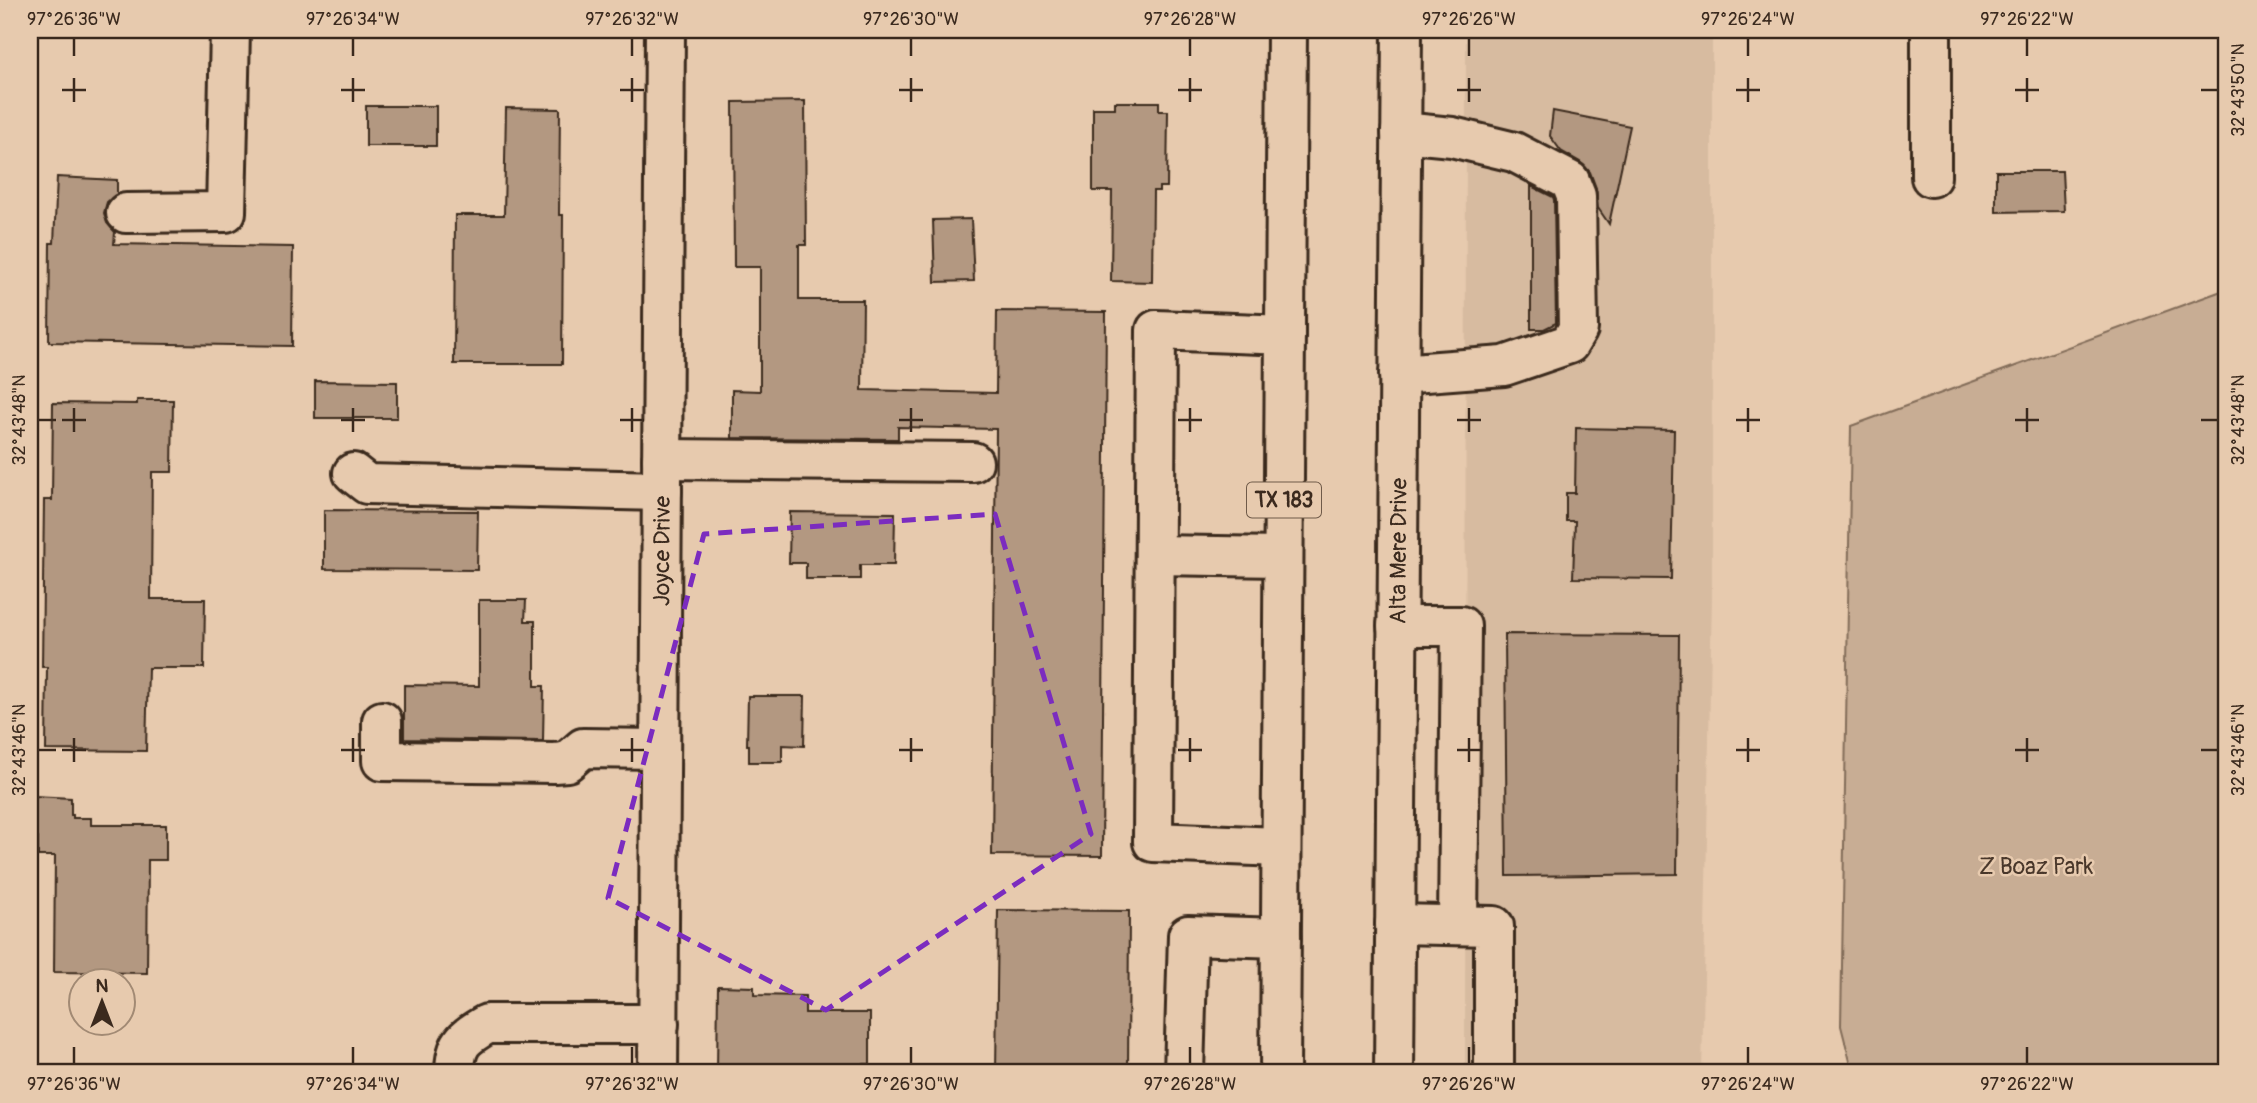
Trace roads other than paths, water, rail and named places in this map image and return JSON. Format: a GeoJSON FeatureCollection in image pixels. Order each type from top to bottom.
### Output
{"type":"FeatureCollection","features":[{"type":"Feature","properties":{"kind":"main road"},"geometry":{"type":"LineString","coordinates":[[126,213],[226,212],[230,30]]}},
{"type":"Feature","properties":{"kind":"main road","name":"Joyce Drive"},"geometry":{"type":"LineString","coordinates":[[658,1073],[664,30]]}},
{"type":"Feature","properties":{"kind":"main road","name":"TX 183"},"geometry":{"type":"LineString","coordinates":[[1280,1073],[1287,30]]}},
{"type":"Feature","properties":{"kind":"main road","name":"Alta Mere Drive"},"geometry":{"type":"LineString","coordinates":[[1394,1073],[1402,30]]}},
{"type":"Feature","properties":{"kind":"main road"},"geometry":{"type":"LineString","coordinates":[[1931,30],[1931,177]]}},
{"type":"Feature","properties":{"kind":"main road"},"geometry":{"type":"LineString","coordinates":[[1399,374],[1504,366],[1569,344],[1578,329],[1576,196],[1570,181],[1514,152],[1452,137],[1401,132]]}},
{"type":"Feature","properties":{"kind":"main road"},"geometry":{"type":"LineString","coordinates":[[1281,847],[1153,842],[1156,330],[1285,335]]}},
{"type":"Feature","properties":{"kind":"main road"},"geometry":{"type":"LineString","coordinates":[[353,473],[367,484],[973,462]]}},
{"type":"Feature","properties":{"kind":"main road"},"geometry":{"type":"LineString","coordinates":[[1155,555],[1283,557]]}},
{"type":"Feature","properties":{"kind":"main road"},"geometry":{"type":"LineString","coordinates":[[1397,626],[1461,626],[1458,925]]}},
{"type":"Feature","properties":{"kind":"main road"},"geometry":{"type":"LineString","coordinates":[[382,721],[382,761],[567,762],[583,748],[660,749]]}},
{"type":"Feature","properties":{"kind":"main road"},"geometry":{"type":"LineString","coordinates":[[1395,924],[1494,926],[1494,1073]]}},
{"type":"Feature","properties":{"kind":"main road"},"geometry":{"type":"LineString","coordinates":[[1184,1073],[1188,935],[1281,938]]}},
{"type":"Feature","properties":{"kind":"main road"},"geometry":{"type":"LineString","coordinates":[[455,1073],[455,1056],[464,1038],[487,1024],[659,1024]]}},
{"type":"Feature","properties":{"kind":"park label","name":"Z Boaz Park"},"geometry":{"type":"Point","coordinates":[2036,866]}}]}
